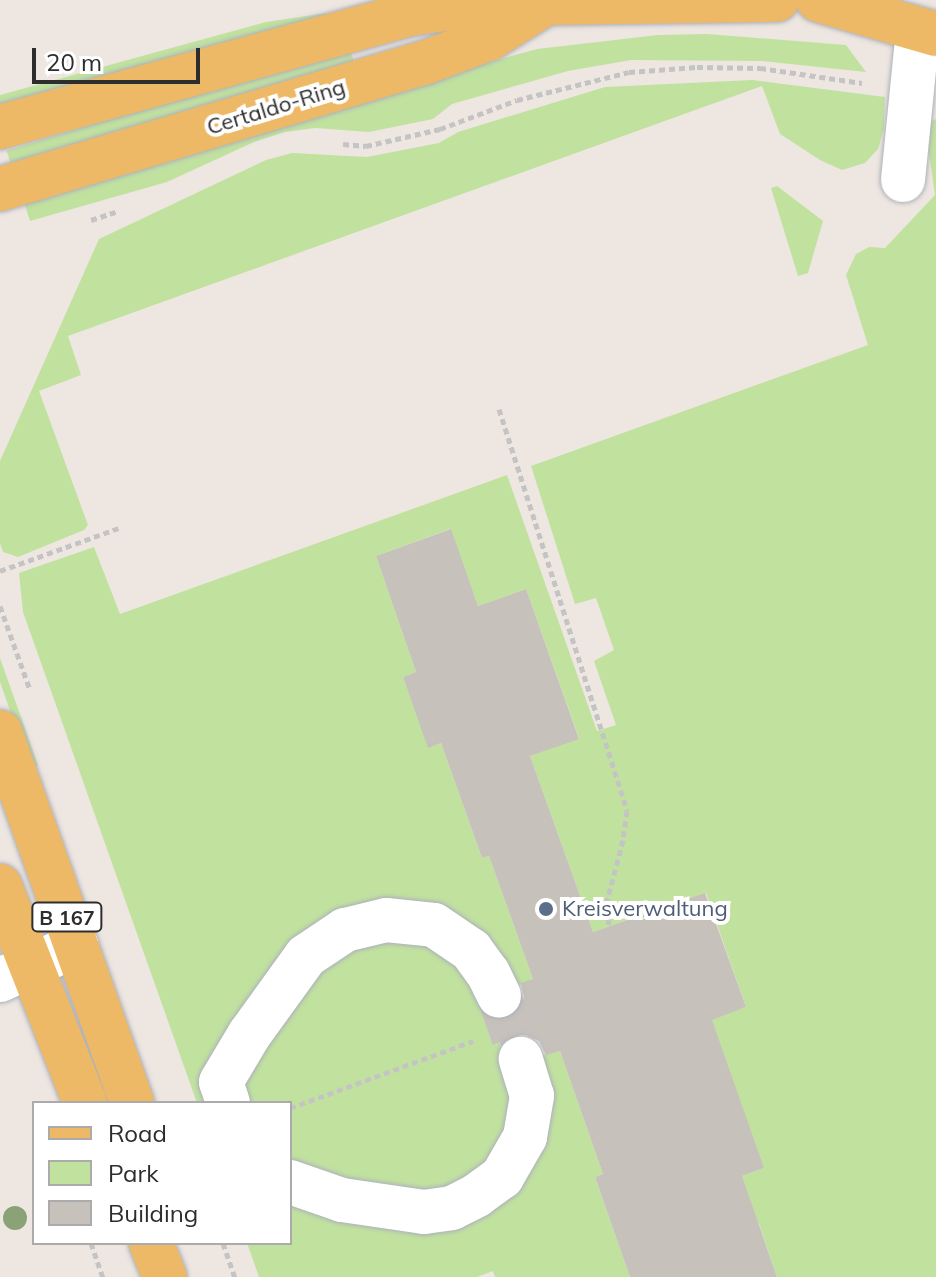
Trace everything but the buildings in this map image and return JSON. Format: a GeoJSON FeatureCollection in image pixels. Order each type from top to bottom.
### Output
{"type":"FeatureCollection","features":[{"type":"Feature","properties":{"kind":"main road"},"geometry":{"type":"LineString","coordinates":[[0,127],[410,14],[478,4],[777,0]]}},
{"type":"Feature","properties":{"kind":"main road"},"geometry":{"type":"LineString","coordinates":[[818,0],[927,32]]}},
{"type":"Feature","properties":{"kind":"main road","name":"Certaldo-Ring"},"geometry":{"type":"LineString","coordinates":[[0,189],[424,63],[490,38],[543,5]]}},
{"type":"Feature","properties":{"kind":"main road","name":"B 167"},"geometry":{"type":"LineString","coordinates":[[0,732],[131,1101]]}},
{"type":"Feature","properties":{"kind":"main road","name":"B 167"},"geometry":{"type":"LineString","coordinates":[[0,886],[14,974],[84,1101]]}},
{"type":"Feature","properties":{"kind":"street"},"geometry":{"type":"LineString","coordinates":[[903,180],[911,90],[927,32]]}},
{"type":"Feature","properties":{"kind":"street"},"geometry":{"type":"LineString","coordinates":[[227,1101],[221,1082],[249,1035],[306,956],[345,930],[386,920],[434,925],[471,950],[488,973],[499,996]]}},
{"type":"Feature","properties":{"kind":"street"},"geometry":{"type":"LineString","coordinates":[[14,974],[76,945]]}},
{"type":"Feature","properties":{"kind":"street"},"geometry":{"type":"LineString","coordinates":[[292,1183],[342,1200],[424,1212],[452,1208],[477,1195],[502,1177],[525,1137],[532,1096],[521,1059]]}},
{"type":"Feature","properties":{"kind":"path"},"geometry":{"type":"LineString","coordinates":[[339,143],[366,146],[440,129],[517,100],[629,72],[697,67],[760,68],[911,90]]}},
{"type":"Feature","properties":{"kind":"path"},"geometry":{"type":"LineString","coordinates":[[81,222],[119,211]]}},
{"type":"Feature","properties":{"kind":"path"},"geometry":{"type":"LineString","coordinates":[[499,409],[627,811],[623,840],[605,909],[610,926]]}},
{"type":"Feature","properties":{"kind":"path"},"geometry":{"type":"LineString","coordinates":[[0,571],[119,528]]}},
{"type":"Feature","properties":{"kind":"path"},"geometry":{"type":"LineString","coordinates":[[292,1107],[481,1039]]}},
{"type":"Feature","properties":{"kind":"path"},"geometry":{"type":"LineString","coordinates":[[92,1245],[103,1277]]}},
{"type":"Feature","properties":{"kind":"path"},"geometry":{"type":"LineString","coordinates":[[224,1245],[235,1277]]}},
{"type":"Feature","properties":{"kind":"green space"},"geometry":{"type":"Polygon","coordinates":[[[327,13],[328,20],[0,115],[0,95],[266,22],[327,13]]]}},
{"type":"Feature","properties":{"kind":"green space"},"geometry":{"type":"Polygon","coordinates":[[[707,34],[846,45],[866,72],[761,61],[631,60],[568,71],[452,104],[433,119],[369,132],[315,128],[285,132],[254,142],[167,182],[30,221],[24,202],[360,98],[537,49],[658,35],[707,34]]]}},
{"type":"Feature","properties":{"kind":"green space"},"geometry":{"type":"Polygon","coordinates":[[[349,46],[356,69],[14,174],[7,151],[349,46]]]}},
{"type":"Feature","properties":{"kind":"green space"},"geometry":{"type":"Polygon","coordinates":[[[752,80],[885,97],[884,128],[878,149],[865,163],[842,170],[820,160],[780,134],[762,86],[68,336],[81,375],[39,391],[88,525],[84,530],[18,557],[3,552],[0,543],[0,461],[99,239],[266,160],[292,153],[367,157],[439,143],[458,132],[605,87],[752,80]]]}},
{"type":"Feature","properties":{"kind":"green space"},"geometry":{"type":"Polygon","coordinates":[[[936,119],[936,1277],[777,1277],[759,1224],[686,1196],[764,1168],[635,1047],[746,1007],[706,893],[593,932],[530,756],[579,738],[526,589],[478,606],[450,529],[376,556],[416,672],[403,677],[429,747],[441,743],[482,858],[489,856],[533,979],[485,1002],[507,1064],[560,1051],[603,1174],[595,1177],[630,1277],[495,1277],[493,1271],[477,1277],[259,1277],[248,1245],[292,1245],[292,1101],[196,1101],[23,612],[19,573],[94,547],[120,614],[507,475],[597,731],[616,725],[594,661],[614,650],[596,598],[575,604],[531,466],[868,345],[846,275],[856,254],[869,247],[885,248],[935,195],[925,124],[936,119]]]}},
{"type":"Feature","properties":{"kind":"green space"},"geometry":{"type":"Polygon","coordinates":[[[777,186],[823,221],[808,273],[798,276],[771,188],[777,186]]]}},
{"type":"Feature","properties":{"kind":"green space"},"geometry":{"type":"Polygon","coordinates":[[[0,658],[38,765],[30,768],[0,682],[0,658]]]}},
{"type":"Feature","properties":{"kind":"tunnel"},"geometry":{"type":"LineString","coordinates":[[499,996],[521,1059]]}},
{"type":"Feature","properties":{"kind":"place","name":"Kreisverwaltung"},"geometry":{"type":"Point","coordinates":[546,909]}}]}
